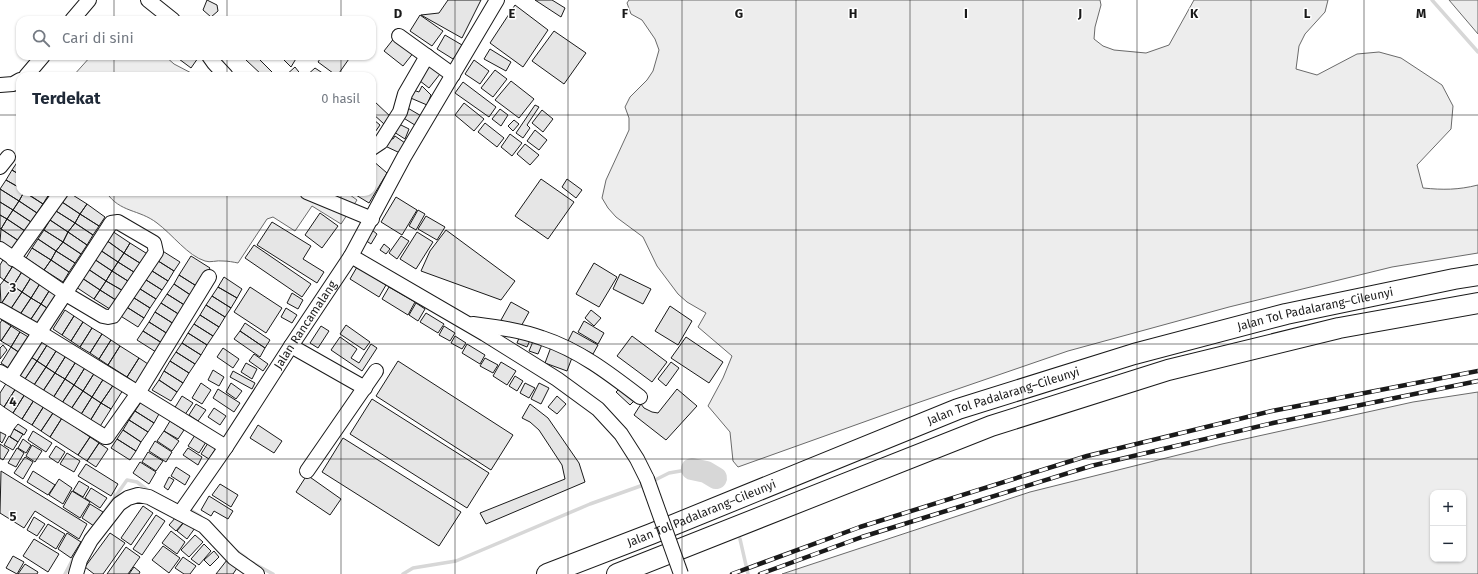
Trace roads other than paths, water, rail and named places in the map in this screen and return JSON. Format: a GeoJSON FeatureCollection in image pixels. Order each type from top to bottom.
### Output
{"type":"FeatureCollection","features":[{"type":"Feature","properties":{"kind":"highway","name":"Jalan Tol Padalarang–Cileunyi"},"geometry":{"type":"LineString","coordinates":[[547,574],[651,534],[958,409],[1134,354],[1286,314],[1478,275]]}},
{"type":"Feature","properties":{"kind":"highway","name":"Jalan Tol Padalarang–Cileunyi"},"geometry":{"type":"LineString","coordinates":[[618,574],[991,426],[1168,370],[1339,328],[1478,303]]}},
{"type":"Feature","properties":{"kind":"street"},"geometry":{"type":"LineString","coordinates":[[75,16],[89,0]]}},
{"type":"Feature","properties":{"kind":"street"},"geometry":{"type":"LineString","coordinates":[[148,0],[168,16]]}},
{"type":"Feature","properties":{"kind":"street","name":"Jalan Rancamalang"},"geometry":{"type":"LineString","coordinates":[[183,508],[226,446],[351,256],[404,157],[497,0]]}},
{"type":"Feature","properties":{"kind":"street"},"geometry":{"type":"LineString","coordinates":[[399,36],[453,75]]}},
{"type":"Feature","properties":{"kind":"street"},"geometry":{"type":"LineString","coordinates":[[376,145],[381,142],[400,112],[405,94],[427,56]]}},
{"type":"Feature","properties":{"kind":"street"},"geometry":{"type":"LineString","coordinates":[[29,72],[40,60]]}},
{"type":"Feature","properties":{"kind":"street"},"geometry":{"type":"LineString","coordinates":[[212,60],[222,72]]}},
{"type":"Feature","properties":{"kind":"street"},"geometry":{"type":"LineString","coordinates":[[0,85],[16,82]]}},
{"type":"Feature","properties":{"kind":"street"},"geometry":{"type":"LineString","coordinates":[[13,259],[58,196]]}},
{"type":"Feature","properties":{"kind":"street"},"geometry":{"type":"LineString","coordinates":[[317,196],[372,219]]}},
{"type":"Feature","properties":{"kind":"street"},"geometry":{"type":"LineString","coordinates":[[0,249],[66,294],[103,316],[108,317],[113,316],[156,252],[154,243],[118,222],[111,223],[66,294],[39,332],[5,375],[105,437],[109,436],[138,393],[209,276]]}},
{"type":"Feature","properties":{"kind":"street"},"geometry":{"type":"LineString","coordinates":[[351,256],[557,379],[598,409],[621,434],[637,459],[647,479],[681,574]]}},
{"type":"Feature","properties":{"kind":"street"},"geometry":{"type":"LineString","coordinates":[[0,310],[39,332],[226,446]]}},
{"type":"Feature","properties":{"kind":"street"},"geometry":{"type":"LineString","coordinates":[[467,324],[497,327],[543,338],[579,355],[603,369],[640,396]]}},
{"type":"Feature","properties":{"kind":"street"},"geometry":{"type":"LineString","coordinates":[[291,346],[365,388]]}},
{"type":"Feature","properties":{"kind":"street"},"geometry":{"type":"LineString","coordinates":[[307,471],[376,372]]}},
{"type":"Feature","properties":{"kind":"street"},"geometry":{"type":"LineString","coordinates":[[76,574],[80,560],[91,540],[119,504],[128,498],[138,495],[183,508],[204,526],[234,558],[258,574]]}},
{"type":"Feature","properties":{"kind":"waterway"},"geometry":{"type":"LineString","coordinates":[[1432,0],[1478,52]]}},
{"type":"Feature","properties":{"kind":"waterway"},"geometry":{"type":"LineString","coordinates":[[651,482],[669,473],[692,469]]}},
{"type":"Feature","properties":{"kind":"waterway"},"geometry":{"type":"LineString","coordinates":[[692,469],[706,472],[716,478]]}},
{"type":"Feature","properties":{"kind":"waterway"},"geometry":{"type":"LineString","coordinates":[[105,511],[127,480],[137,482],[150,492]]}},
{"type":"Feature","properties":{"kind":"waterway"},"geometry":{"type":"LineString","coordinates":[[403,574],[413,568],[456,561],[590,504],[646,484]]}},
{"type":"Feature","properties":{"kind":"waterway"},"geometry":{"type":"LineString","coordinates":[[187,508],[200,516]]}},
{"type":"Feature","properties":{"kind":"waterway"},"geometry":{"type":"LineString","coordinates":[[740,539],[748,574]]}},
{"type":"Feature","properties":{"kind":"waterway"},"geometry":{"type":"LineString","coordinates":[[235,550],[246,558]]}},
{"type":"Feature","properties":{"kind":"waterway"},"geometry":{"type":"LineString","coordinates":[[65,574],[75,555]]}},
{"type":"Feature","properties":{"kind":"waterway"},"geometry":{"type":"LineString","coordinates":[[251,562],[273,574]]}},
{"type":"Feature","properties":{"kind":"railway"},"geometry":{"type":"LineString","coordinates":[[732,574],[860,527],[1087,456],[1272,411],[1478,371]]}},
{"type":"Feature","properties":{"kind":"railway"},"geometry":{"type":"LineString","coordinates":[[760,574],[862,537],[1091,466],[1273,423],[1478,381]]}}]}
